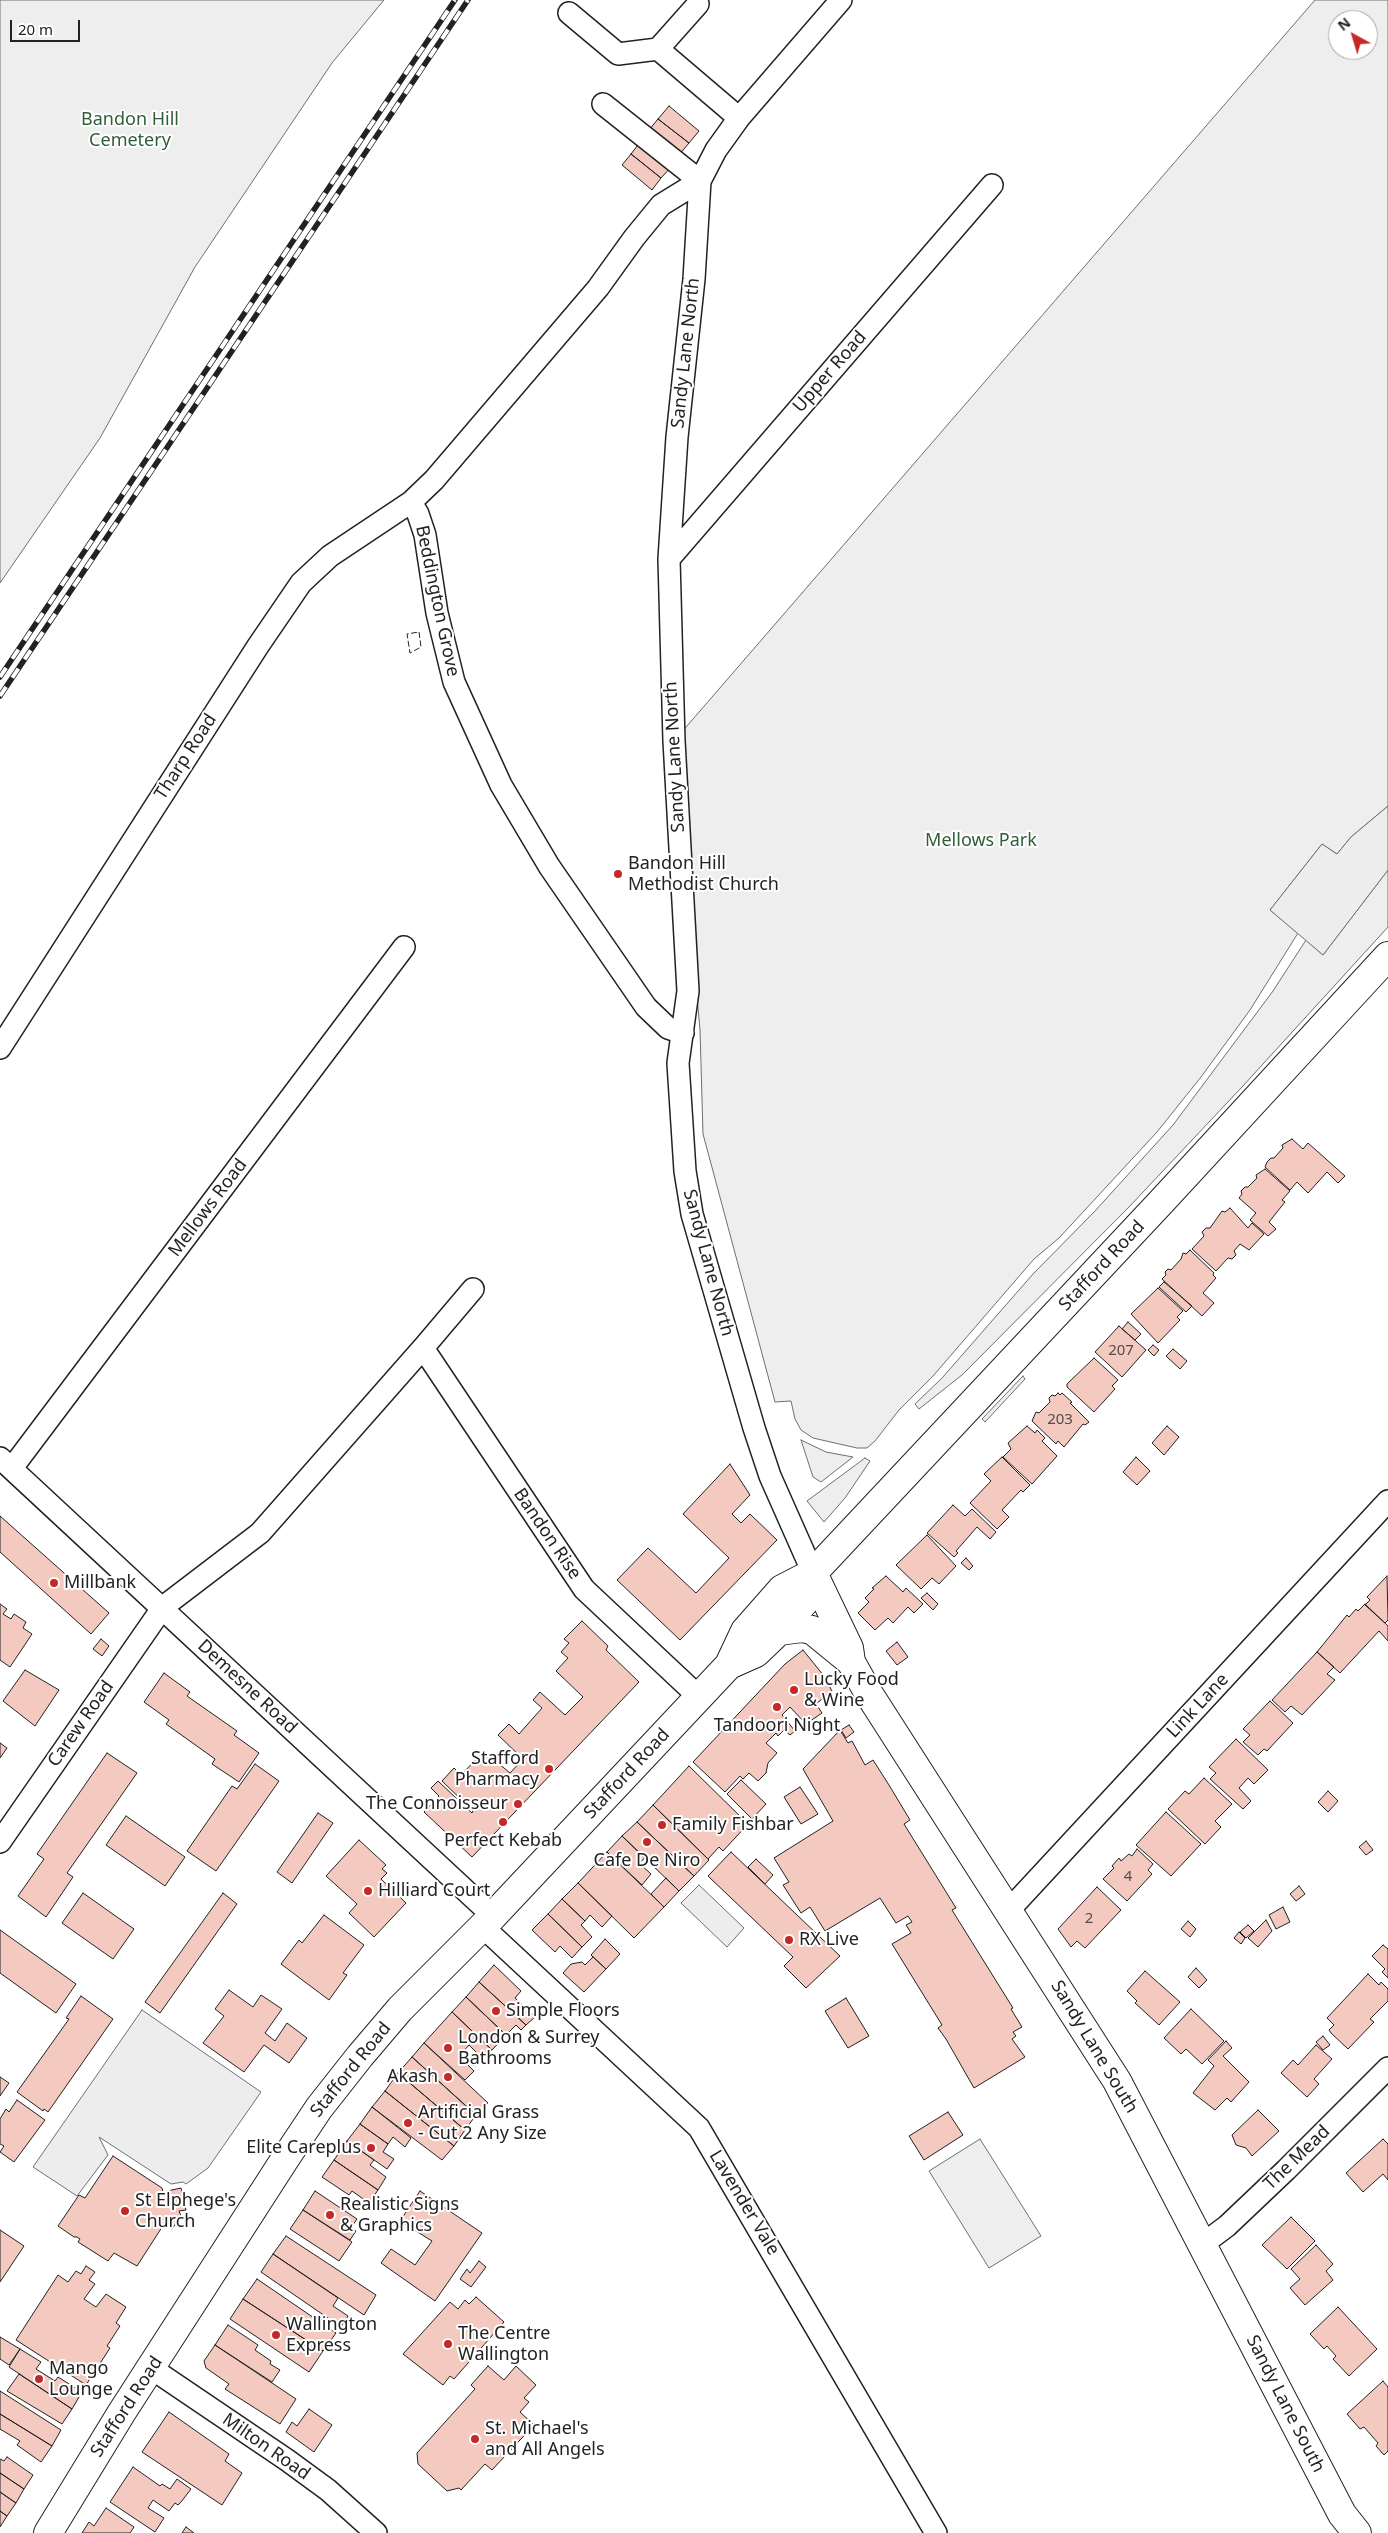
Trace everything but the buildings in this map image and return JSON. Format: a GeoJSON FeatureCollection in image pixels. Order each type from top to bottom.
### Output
{"type":"FeatureCollection","features":[{"type":"Feature","properties":{"kind":"main road","name":"Stafford Road"},"geometry":{"type":"LineString","coordinates":[[48,2533],[151,2368],[319,2108],[360,2056],[400,2009],[488,1922],[729,1665],[745,1631],[782,1589],[813,1573],[1129,1237],[1388,956]]}},
{"type":"Feature","properties":{"kind":"main road","name":"Stafford Road"},"geometry":{"type":"LineString","coordinates":[[729,1665],[756,1653],[779,1631],[806,1600],[813,1573]]}},
{"type":"Feature","properties":{"kind":"main road","name":"Sandy Lane South"},"geometry":{"type":"LineString","coordinates":[[813,1573],[849,1648],[851,1662],[869,1694],[1117,2081],[1342,2514],[1357,2533]]}},
{"type":"Feature","properties":{"kind":"main road"},"geometry":{"type":"LineString","coordinates":[[779,1631],[802,1628],[812,1630],[851,1662]]}},
{"type":"Feature","properties":{"kind":"street","name":"Sandy Lane North"},"geometry":{"type":"LineString","coordinates":[[813,1573],[767,1468],[694,1222],[685,1171],[678,1063],[688,990],[674,741],[669,559],[677,437],[694,279],[700,181],[716,150],[739,118],[841,0]]}},
{"type":"Feature","properties":{"kind":"street"},"geometry":{"type":"LineString","coordinates":[[569,13],[618,54],[658,49],[698,4]]}},
{"type":"Feature","properties":{"kind":"street"},"geometry":{"type":"LineString","coordinates":[[658,49],[739,118]]}},
{"type":"Feature","properties":{"kind":"street"},"geometry":{"type":"LineString","coordinates":[[603,104],[700,181]]}},
{"type":"Feature","properties":{"kind":"street","name":"Beddington Grove"},"geometry":{"type":"LineString","coordinates":[[683,1033],[668,1028],[646,1007],[549,866],[501,784],[454,682],[437,613],[425,535],[418,514],[411,502],[434,480],[598,288],[634,238],[661,205],[700,181]]}},
{"type":"Feature","properties":{"kind":"street","name":"Upper Road"},"geometry":{"type":"LineString","coordinates":[[669,559],[992,185]]}},
{"type":"Feature","properties":{"kind":"street","name":"Tharp Road"},"geometry":{"type":"LineString","coordinates":[[0,1048],[291,596],[313,571],[330,556],[411,502]]}},
{"type":"Feature","properties":{"kind":"street","name":"Mellows Road"},"geometry":{"type":"LineString","coordinates":[[6,1463],[404,947]]}},
{"type":"Feature","properties":{"kind":"street"},"geometry":{"type":"LineString","coordinates":[[163,1607],[260,1533],[473,1289]]}},
{"type":"Feature","properties":{"kind":"street","name":"Bandon Rise"},"geometry":{"type":"LineString","coordinates":[[422,1348],[584,1589],[699,1698]]}},
{"type":"Feature","properties":{"kind":"street","name":"Demesne Road"},"geometry":{"type":"LineString","coordinates":[[6,1463],[163,1607],[488,1922]]}},
{"type":"Feature","properties":{"kind":"street","name":"Link Lane"},"geometry":{"type":"LineString","coordinates":[[1009,1910],[1388,1501]]}},
{"type":"Feature","properties":{"kind":"street","name":"Carew Road"},"geometry":{"type":"LineString","coordinates":[[0,1842],[163,1607]]}},
{"type":"Feature","properties":{"kind":"street","name":"Lavender Vale"},"geometry":{"type":"LineString","coordinates":[[488,1922],[698,2128],[936,2533]]}},
{"type":"Feature","properties":{"kind":"street","name":"The Mead"},"geometry":{"type":"LineString","coordinates":[[1203,2244],[1227,2226],[1286,2170],[1388,2068]]}},
{"type":"Feature","properties":{"kind":"street","name":"Milton Road"},"geometry":{"type":"LineString","coordinates":[[151,2368],[328,2490],[376,2533]]}},
{"type":"Feature","properties":{"kind":"green space","name":"Bandon Hill Cemetery"},"geometry":{"type":"Polygon","coordinates":[[[0,0],[384,0],[332,63],[195,267],[100,438],[0,583],[0,0]]]}},
{"type":"Feature","properties":{"kind":"green space","name":"Mellows Park"},"geometry":{"type":"Polygon","coordinates":[[[1315,0],[1388,0],[1388,806],[1351,837],[1337,854],[1322,844],[1270,910],[1298,933],[1250,1010],[1201,1077],[1157,1132],[1059,1238],[1034,1259],[933,1376],[899,1410],[875,1441],[867,1448],[857,1448],[813,1438],[801,1430],[795,1419],[791,1401],[775,1402],[703,1134],[700,1030],[674,741],[1315,0]]]}},
{"type":"Feature","properties":{"kind":"green space"},"geometry":{"type":"Polygon","coordinates":[[[1388,870],[1388,927],[1128,1208],[962,1375],[919,1409],[915,1404],[942,1378],[1033,1274],[1095,1211],[1173,1125],[1273,991],[1306,940],[1323,955],[1388,870]]]}},
{"type":"Feature","properties":{"kind":"green space"},"geometry":{"type":"Polygon","coordinates":[[[1023,1376],[1025,1379],[985,1422],[982,1419],[1023,1376]]]}},
{"type":"Feature","properties":{"kind":"green space"},"geometry":{"type":"Polygon","coordinates":[[[801,1440],[826,1452],[853,1457],[821,1482],[813,1477],[801,1440]]]}},
{"type":"Feature","properties":{"kind":"green space"},"geometry":{"type":"Polygon","coordinates":[[[865,1458],[870,1461],[845,1498],[824,1522],[807,1501],[865,1458]]]}},
{"type":"Feature","properties":{"kind":"green space"},"geometry":{"type":"Polygon","coordinates":[[[980,2139],[1041,2236],[989,2268],[929,2171],[980,2139]]]}},
{"type":"Feature","properties":{"kind":"shaded area"},"geometry":{"type":"Polygon","coordinates":[[[1388,806],[1388,870],[1323,955],[1270,910],[1322,844],[1337,854],[1351,837],[1388,806]]]}},
{"type":"Feature","properties":{"kind":"shaded area"},"geometry":{"type":"Polygon","coordinates":[[[699,1885],[744,1928],[727,1947],[681,1903],[699,1885]]]}},
{"type":"Feature","properties":{"kind":"shaded area"},"geometry":{"type":"Polygon","coordinates":[[[142,2010],[261,2092],[208,2168],[186,2184],[183,2182],[171,2184],[99,2137],[108,2155],[77,2196],[33,2167],[142,2010]]]}},
{"type":"Feature","properties":{"kind":"railway"},"geometry":{"type":"LineString","coordinates":[[0,677],[455,0]]}},
{"type":"Feature","properties":{"kind":"railway"},"geometry":{"type":"LineString","coordinates":[[0,696],[468,0]]}},
{"type":"Feature","properties":{"kind":"fence"},"geometry":{"type":"LineString","coordinates":[[419,632],[421,647],[410,653],[407,634],[419,632]]}},
{"type":"Feature","properties":{"kind":"place","name":"Bandon Hill Methodist Church"},"geometry":{"type":"Point","coordinates":[618,874]}},
{"type":"Feature","properties":{"kind":"place","name":"Millbank"},"geometry":{"type":"Point","coordinates":[54,1583]}},
{"type":"Feature","properties":{"kind":"place","name":"Lucky Food & Wine"},"geometry":{"type":"Point","coordinates":[794,1690]}},
{"type":"Feature","properties":{"kind":"place","name":"Tandoori Night"},"geometry":{"type":"Point","coordinates":[777,1707]}},
{"type":"Feature","properties":{"kind":"place","name":"Stafford Pharmacy"},"geometry":{"type":"Point","coordinates":[549,1769]}},
{"type":"Feature","properties":{"kind":"place","name":"The Connoisseur"},"geometry":{"type":"Point","coordinates":[518,1804]}},
{"type":"Feature","properties":{"kind":"place","name":"Perfect Kebab"},"geometry":{"type":"Point","coordinates":[503,1822]}},
{"type":"Feature","properties":{"kind":"place","name":"Family Fishbar"},"geometry":{"type":"Point","coordinates":[662,1825]}},
{"type":"Feature","properties":{"kind":"place","name":"Cafe De Niro"},"geometry":{"type":"Point","coordinates":[647,1842]}},
{"type":"Feature","properties":{"kind":"place","name":"Hilliard Court"},"geometry":{"type":"Point","coordinates":[368,1891]}},
{"type":"Feature","properties":{"kind":"place","name":"RX Live"},"geometry":{"type":"Point","coordinates":[789,1940]}},
{"type":"Feature","properties":{"kind":"place","name":"Simple Floors"},"geometry":{"type":"Point","coordinates":[496,2011]}},
{"type":"Feature","properties":{"kind":"place","name":"London & Surrey Bathrooms"},"geometry":{"type":"Point","coordinates":[448,2048]}},
{"type":"Feature","properties":{"kind":"place","name":"Akash"},"geometry":{"type":"Point","coordinates":[448,2077]}},
{"type":"Feature","properties":{"kind":"place","name":"Artificial Grass - Cut 2 Any Size"},"geometry":{"type":"Point","coordinates":[408,2123]}},
{"type":"Feature","properties":{"kind":"place","name":"Elite Careplus"},"geometry":{"type":"Point","coordinates":[371,2148]}},
{"type":"Feature","properties":{"kind":"place","name":"St Elphege's Church"},"geometry":{"type":"Point","coordinates":[125,2211]}},
{"type":"Feature","properties":{"kind":"place","name":"Realistic Signs & Graphics"},"geometry":{"type":"Point","coordinates":[330,2215]}},
{"type":"Feature","properties":{"kind":"place","name":"Wallington Express"},"geometry":{"type":"Point","coordinates":[276,2335]}},
{"type":"Feature","properties":{"kind":"place","name":"The Centre Wallington"},"geometry":{"type":"Point","coordinates":[448,2344]}},
{"type":"Feature","properties":{"kind":"place","name":"Mango Lounge"},"geometry":{"type":"Point","coordinates":[39,2379]}},
{"type":"Feature","properties":{"kind":"place","name":"St. Michael's and All Angels"},"geometry":{"type":"Point","coordinates":[475,2439]}}]}
